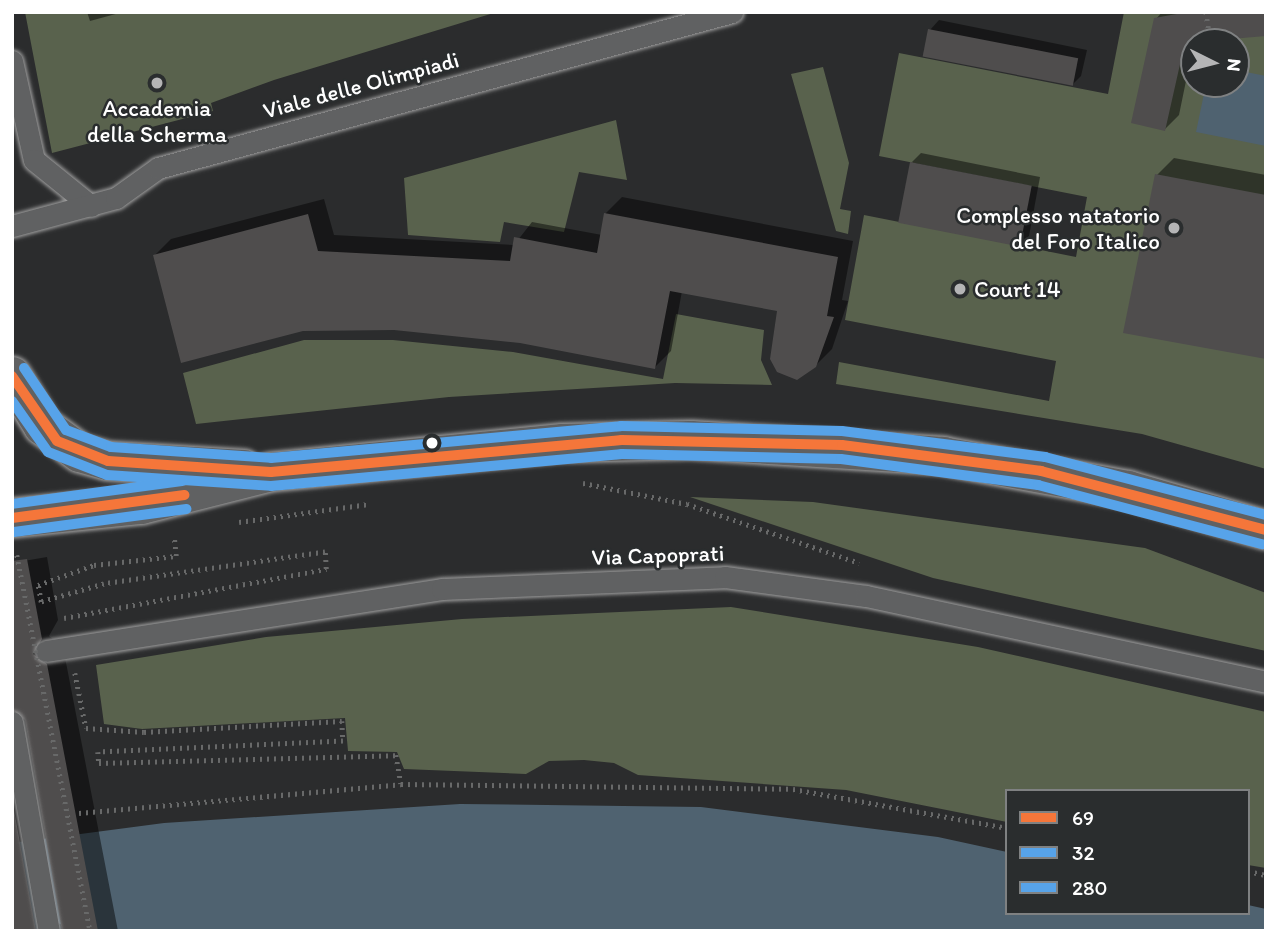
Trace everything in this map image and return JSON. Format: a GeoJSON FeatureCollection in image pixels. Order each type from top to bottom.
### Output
{"type":"FeatureCollection","features":[{"type":"Feature","properties":{"kind":"main road"},"geometry":{"type":"LineString","coordinates":[[12,376],[57,441],[93,458],[271,472]]}},
{"type":"Feature","properties":{"kind":"main road"},"geometry":{"type":"LineString","coordinates":[[19,532],[271,472],[622,440],[842,445],[1041,471],[1266,530]]}},
{"type":"Feature","properties":{"kind":"lane","name":"Viale delle Olimpiadi"},"geometry":{"type":"LineString","coordinates":[[12,226],[116,198],[158,168],[732,12]]}},
{"type":"Feature","properties":{"kind":"lane"},"geometry":{"type":"LineString","coordinates":[[12,61],[34,160],[91,206]]}},
{"type":"Feature","properties":{"kind":"lane","name":"Via Capoprati"},"geometry":{"type":"LineString","coordinates":[[46,651],[442,589],[725,577],[866,596],[1266,682]]}},
{"type":"Feature","properties":{"kind":"lane"},"geometry":{"type":"LineString","coordinates":[[12,722],[49,931]]}},
{"type":"Feature","properties":{"kind":"path"},"geometry":{"type":"LineString","coordinates":[[578,483],[687,504],[872,568]]}},
{"type":"Feature","properties":{"kind":"path"},"geometry":{"type":"LineString","coordinates":[[226,523],[377,502]]}},
{"type":"Feature","properties":{"kind":"path"},"geometry":{"type":"LineString","coordinates":[[159,532],[186,528]]}},
{"type":"Feature","properties":{"kind":"path"},"geometry":{"type":"LineString","coordinates":[[66,629],[63,614],[326,569],[325,552],[104,584],[41,602],[38,585],[94,565],[176,556],[173,530]]}},
{"type":"Feature","properties":{"kind":"path"},"geometry":{"type":"LineString","coordinates":[[12,547],[19,532]]}},
{"type":"Feature","properties":{"kind":"path"},"geometry":{"type":"LineString","coordinates":[[21,575],[90,931]]}},
{"type":"Feature","properties":{"kind":"path"},"geometry":{"type":"LineString","coordinates":[[74,669],[86,728],[144,732],[342,721],[343,741],[98,752],[99,763],[396,755],[401,784]]}},
{"type":"Feature","properties":{"kind":"path"},"geometry":{"type":"LineString","coordinates":[[79,813],[401,784],[793,789],[1005,828]]}},
{"type":"Feature","properties":{"kind":"green space","name":"Accademia della Scherma"},"geometry":{"type":"Polygon","coordinates":[[[25,12],[497,12],[274,80],[211,103],[213,111],[52,153],[25,12]]]}},
{"type":"Feature","properties":{"kind":"green space"},"geometry":{"type":"Polygon","coordinates":[[[1124,12],[1266,12],[1266,469],[1142,434],[836,384],[839,362],[1049,401],[1056,361],[845,320],[864,215],[1076,257],[1087,197],[879,156],[899,53],[1108,94],[1124,12]]]}},
{"type":"Feature","properties":{"kind":"green space"},"geometry":{"type":"Polygon","coordinates":[[[823,67],[849,163],[840,209],[851,211],[848,234],[836,231],[791,74],[823,67]]]}},
{"type":"Feature","properties":{"kind":"green space"},"geometry":{"type":"Polygon","coordinates":[[[616,120],[627,180],[579,172],[564,232],[504,222],[500,242],[408,235],[404,178],[616,120]]]}},
{"type":"Feature","properties":{"kind":"green space"},"geometry":{"type":"Polygon","coordinates":[[[676,314],[764,330],[761,360],[772,385],[675,383],[449,397],[196,424],[183,373],[304,340],[393,340],[513,352],[663,379],[676,314]]]}},
{"type":"Feature","properties":{"kind":"green space"},"geometry":{"type":"Polygon","coordinates":[[[690,497],[813,502],[1145,548],[1266,593],[1266,651],[933,578],[690,497]]]}},
{"type":"Feature","properties":{"kind":"green space"},"geometry":{"type":"Polygon","coordinates":[[[731,607],[978,647],[1266,712],[1266,868],[1250,865],[1250,789],[1005,789],[1005,822],[846,790],[638,775],[614,763],[584,760],[549,761],[526,774],[404,769],[397,752],[348,751],[345,718],[142,729],[104,724],[96,665],[266,637],[462,619],[731,607]]]}},
{"type":"Feature","properties":{"kind":"water"},"geometry":{"type":"Polygon","coordinates":[[[1250,73],[1266,76],[1266,146],[1196,132],[1203,98],[1250,98],[1250,73]]]}},
{"type":"Feature","properties":{"kind":"water"},"geometry":{"type":"Polygon","coordinates":[[[460,804],[701,807],[938,837],[1005,852],[1005,915],[1250,915],[1250,905],[1266,909],[1266,931],[12,931],[12,843],[164,823],[460,804]]]}},
{"type":"Feature","properties":{"kind":"building"},"geometry":{"type":"Polygon","coordinates":[[[1188,12],[1266,12],[1266,36],[1250,37],[1250,28],[1180,28],[1180,64],[1165,131],[1131,123],[1154,18],[1188,12]]]}},
{"type":"Feature","properties":{"kind":"building"},"geometry":{"type":"Polygon","coordinates":[[[928,29],[1078,58],[1073,86],[923,56],[928,29]]]}},
{"type":"Feature","properties":{"kind":"building"},"geometry":{"type":"Polygon","coordinates":[[[910,162],[1032,186],[1020,247],[898,223],[910,162]]]}},
{"type":"Feature","properties":{"kind":"building"},"geometry":{"type":"Polygon","coordinates":[[[1155,174],[1266,195],[1266,359],[1123,333],[1155,174]]]}},
{"type":"Feature","properties":{"kind":"building"},"geometry":{"type":"Polygon","coordinates":[[[604,213],[838,257],[827,316],[834,317],[816,367],[797,380],[777,372],[770,359],[777,311],[670,291],[655,369],[520,343],[394,330],[303,331],[181,363],[153,255],[308,214],[318,251],[510,261],[514,237],[597,253],[604,213]]]}},
{"type":"Feature","properties":{"kind":"building"},"geometry":{"type":"Polygon","coordinates":[[[27,559],[42,639],[33,654],[47,664],[98,931],[62,931],[25,720],[12,709],[12,561],[27,559]]]}},
{"type":"Feature","properties":{"kind":"building"},"geometry":{"type":"Polygon","coordinates":[[[12,799],[36,931],[12,931],[12,799]]]}},
{"type":"Feature","properties":{"kind":"transit line","name":"280"},"geometry":{"type":"LineString","coordinates":[[24,368],[66,430],[111,447],[271,458],[621,426],[842,431],[1045,457],[1266,515]]}},
{"type":"Feature","properties":{"kind":"transit line","name":"69"},"geometry":{"type":"LineString","coordinates":[[12,376],[57,441],[108,461],[271,472],[622,440],[842,445],[1041,471],[1266,530]]}},
{"type":"Feature","properties":{"kind":"transit line","name":"32"},"geometry":{"type":"LineString","coordinates":[[12,401],[48,452],[107,475],[271,486],[622,454],[841,459],[1038,485],[1262,544]]}},
{"type":"Feature","properties":{"kind":"transit line","name":"280"},"geometry":{"type":"LineString","coordinates":[[12,504],[182,481]]}},
{"type":"Feature","properties":{"kind":"transit line","name":"69"},"geometry":{"type":"LineString","coordinates":[[12,518],[184,495]]}},
{"type":"Feature","properties":{"kind":"transit line","name":"32"},"geometry":{"type":"LineString","coordinates":[[14,532],[186,509]]}},
{"type":"Feature","properties":{"kind":"place","name":"Accademia della Scherma"},"geometry":{"type":"Point","coordinates":[157,83]}},
{"type":"Feature","properties":{"kind":"place","name":"Complesso natatorio del Foro Italico"},"geometry":{"type":"Point","coordinates":[1174,228]}},
{"type":"Feature","properties":{"kind":"place","name":"Court 14"},"geometry":{"type":"Point","coordinates":[960,289]}}]}
